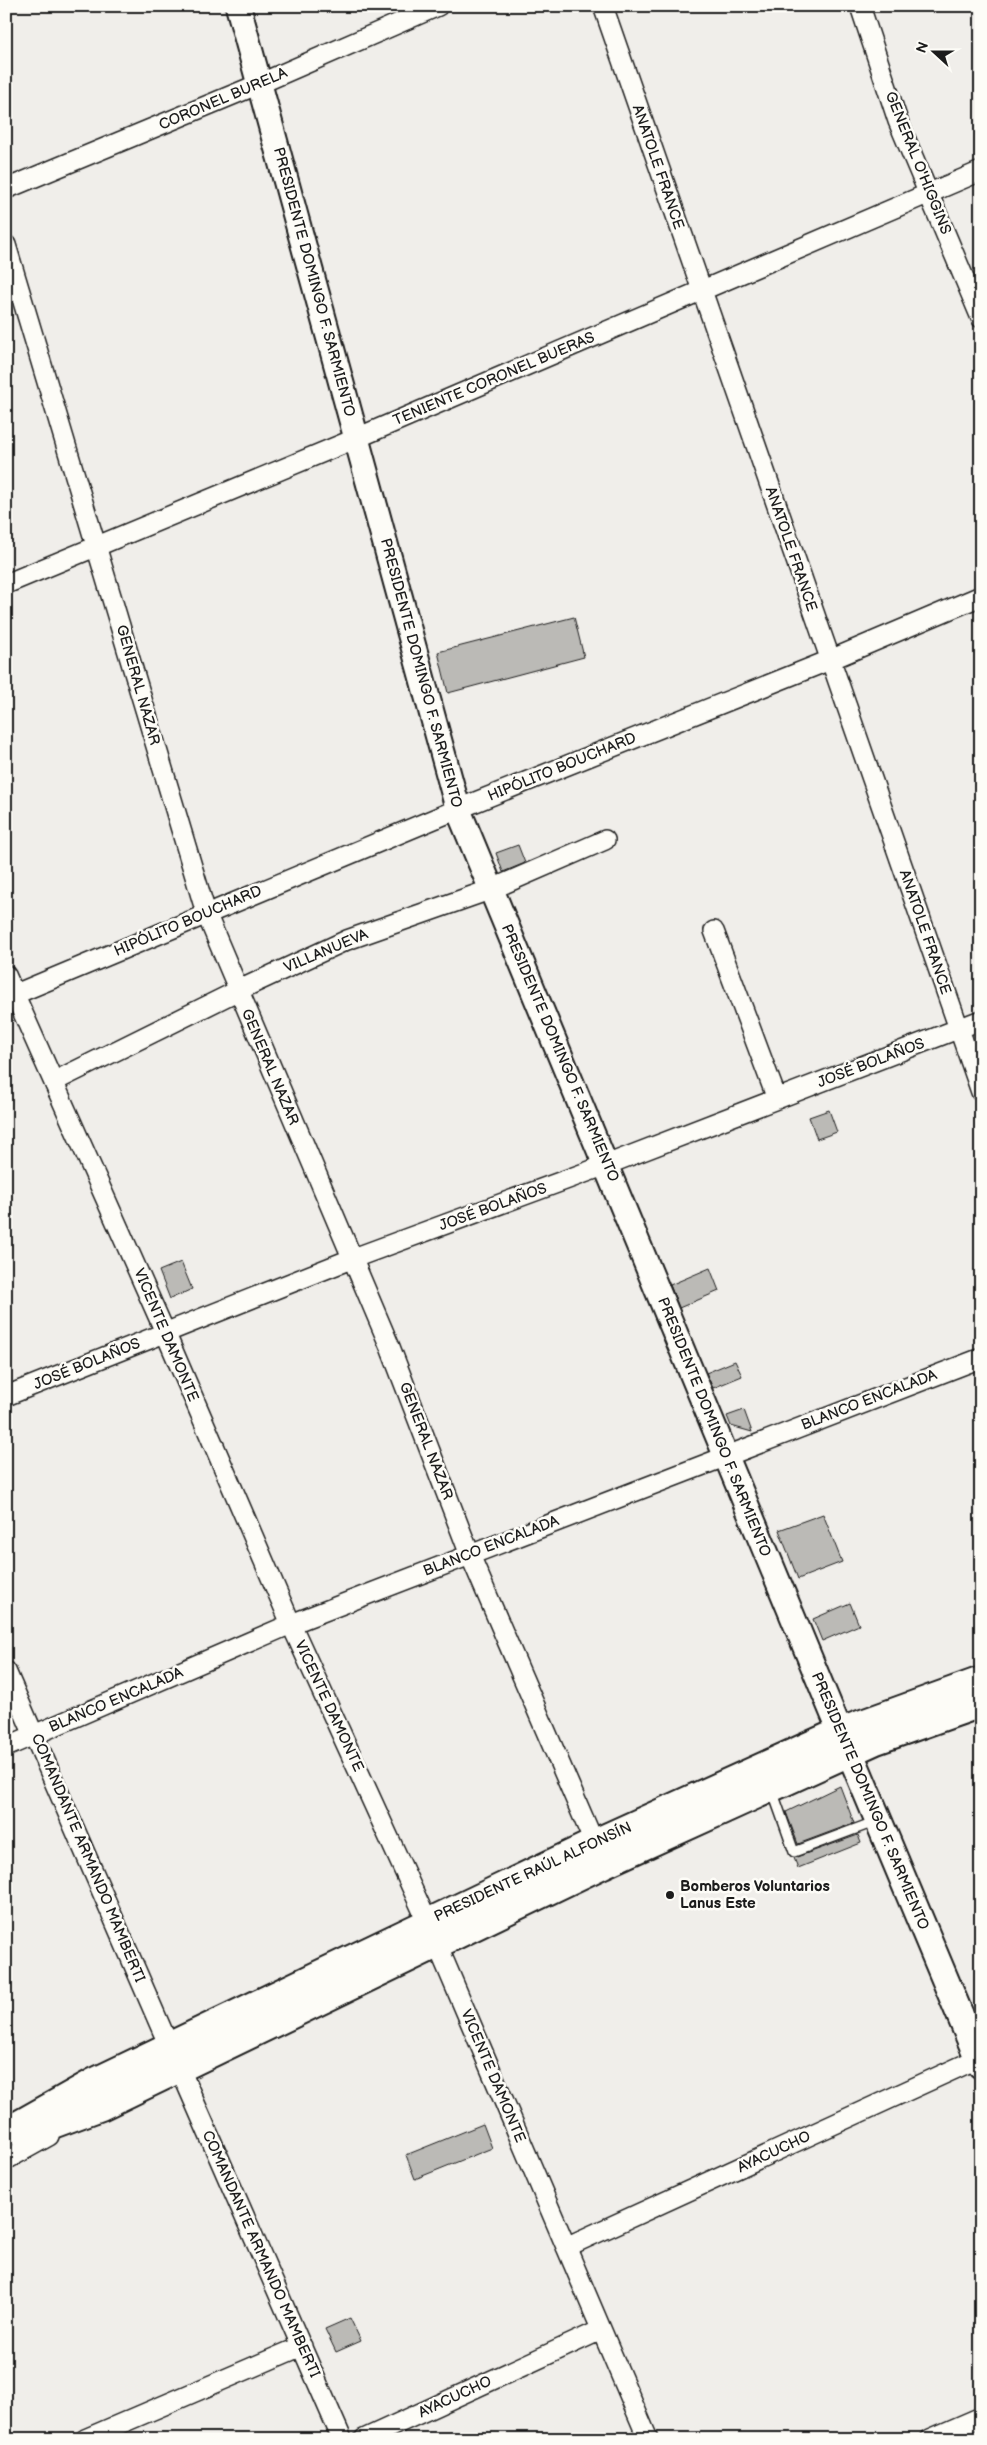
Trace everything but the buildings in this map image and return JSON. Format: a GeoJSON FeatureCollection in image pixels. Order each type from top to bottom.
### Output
{"type":"FeatureCollection","features":[{"type":"Feature","properties":{"kind":"main road","name":"PRESIDENTE RAÚL ALFONSÍN"},"geometry":{"type":"LineString","coordinates":[[6,2143],[101,2107],[180,2069],[432,1934],[599,1853],[981,1680]]}},
{"type":"Feature","properties":{"kind":"main road","name":"PRESIDENTE RAÚL ALFONSÍN"},"geometry":{"type":"LineString","coordinates":[[599,1853],[772,1790],[845,1742],[981,1704]]}},
{"type":"Feature","properties":{"kind":"main road","name":"PRESIDENTE DOMINGO F. SARMIENTO"},"geometry":{"type":"LineString","coordinates":[[845,1742],[980,2060]]}},
{"type":"Feature","properties":{"kind":"main road","name":"PRESIDENTE RAÚL ALFONSÍN"},"geometry":{"type":"LineString","coordinates":[[6,2131],[93,2082],[169,2046],[432,1934]]}},
{"type":"Feature","properties":{"kind":"street","name":"PRESIDENTE DOMINGO F. SARMIENTO"},"geometry":{"type":"LineString","coordinates":[[238,6],[458,809],[845,1742]]}},
{"type":"Feature","properties":{"kind":"street","name":"CORONEL BURELA"},"geometry":{"type":"LineString","coordinates":[[6,189],[259,84],[438,6]]}},
{"type":"Feature","properties":{"kind":"street","name":"ANATOLE FRANCE"},"geometry":{"type":"LineString","coordinates":[[603,6],[981,1092]]}},
{"type":"Feature","properties":{"kind":"street","name":"GENERAL O'HIGGINS"},"geometry":{"type":"LineString","coordinates":[[860,6],[898,121],[930,193],[981,318]]}},
{"type":"Feature","properties":{"kind":"street","name":"TENIENTE CORONEL BUERAS"},"geometry":{"type":"LineString","coordinates":[[6,584],[357,438],[981,170]]}},
{"type":"Feature","properties":{"kind":"street","name":"GENERAL NAZAR"},"geometry":{"type":"LineString","coordinates":[[6,245],[206,913],[237,991],[390,1348],[470,1555],[599,1853]]}},
{"type":"Feature","properties":{"kind":"street","name":"HIPÓLITO BOUCHARD"},"geometry":{"type":"LineString","coordinates":[[10,996],[458,809],[830,660],[981,596]]}},
{"type":"Feature","properties":{"kind":"street","name":"VILLANUEVA"},"geometry":{"type":"LineString","coordinates":[[55,1081],[237,991],[347,940],[492,889],[606,840]]}},
{"type":"Feature","properties":{"kind":"street"},"geometry":{"type":"LineString","coordinates":[[714,931],[777,1099]]}},
{"type":"Feature","properties":{"kind":"street","name":"VICENTE DAMONTE"},"geometry":{"type":"LineString","coordinates":[[6,975],[10,996],[55,1081],[291,1624],[432,1934],[648,2439]]}},
{"type":"Feature","properties":{"kind":"street","name":"JOSÉ BOLAÑOS"},"geometry":{"type":"LineString","coordinates":[[6,1396],[351,1259],[606,1165],[981,1020]]}},
{"type":"Feature","properties":{"kind":"street","name":"BLANCO ENCALADA"},"geometry":{"type":"LineString","coordinates":[[6,1747],[291,1624],[981,1358]]}},
{"type":"Feature","properties":{"kind":"street","name":"COMANDANTE ARMANDO MAMBERTI"},"geometry":{"type":"LineString","coordinates":[[6,1671],[169,2046]]}},
{"type":"Feature","properties":{"kind":"street","name":"AYACUCHO"},"geometry":{"type":"LineString","coordinates":[[566,2247],[980,2060]]}},
{"type":"Feature","properties":{"kind":"street","name":"COMANDANTE ARMANDO MAMBERTI"},"geometry":{"type":"LineString","coordinates":[[180,2069],[342,2439]]}},
{"type":"Feature","properties":{"kind":"street","name":"PRESIDENTE RAÚL ALFONSÍN"},"geometry":{"type":"LineString","coordinates":[[6,2117],[93,2082]]}},
{"type":"Feature","properties":{"kind":"street","name":"PRESIDENTE RAÚL ALFONSÍN"},"geometry":{"type":"LineString","coordinates":[[6,2160],[101,2107]]}},
{"type":"Feature","properties":{"kind":"street","name":"AYACUCHO"},"geometry":{"type":"LineString","coordinates":[[364,2439],[601,2330]]}},
{"type":"Feature","properties":{"kind":"street"},"geometry":{"type":"LineString","coordinates":[[85,2439],[302,2346]]}},
{"type":"Feature","properties":{"kind":"street"},"geometry":{"type":"LineString","coordinates":[[930,2439],[981,2417]]}},
{"type":"Feature","properties":{"kind":"lane"},"geometry":{"type":"LineString","coordinates":[[772,1790],[794,1852],[877,1821]]}},
{"type":"Feature","properties":{"kind":"place","name":"Bomberos Voluntarios Lanus Este"},"geometry":{"type":"Point","coordinates":[670,1895]}}]}
